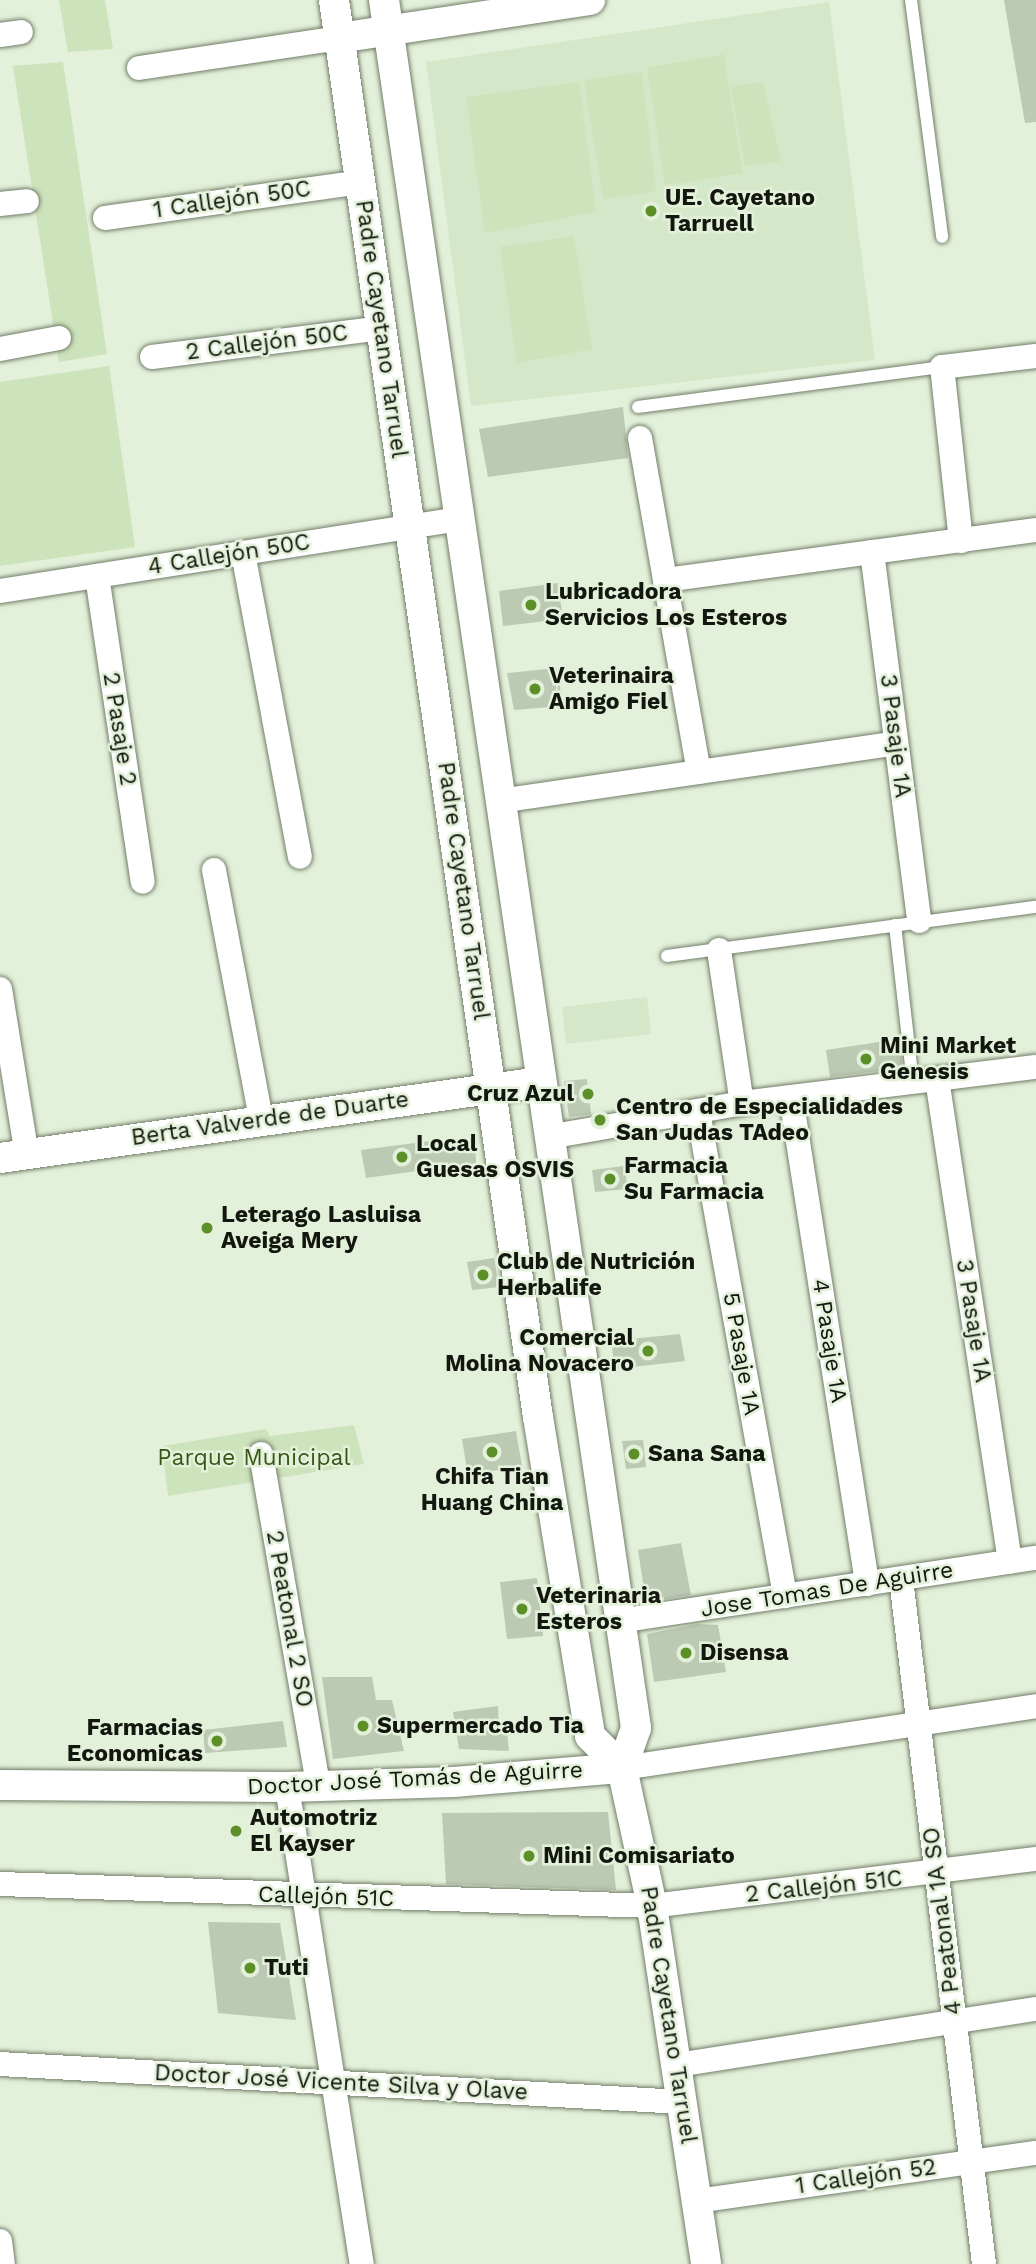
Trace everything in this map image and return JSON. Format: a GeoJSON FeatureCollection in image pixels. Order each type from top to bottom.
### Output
{"type":"FeatureCollection","features":[{"type":"Feature","properties":{"kind":"street"},"geometry":{"type":"LineString","coordinates":[[384,0],[618,1621],[636,1728],[622,1768]]}},
{"type":"Feature","properties":{"kind":"street"},"geometry":{"type":"LineString","coordinates":[[139,68],[590,0]]}},
{"type":"Feature","properties":{"kind":"street","name":"Padre Cayetano Tarruel"},"geometry":{"type":"LineString","coordinates":[[342,1],[339,38],[491,1087],[590,1736],[622,1768],[652,1906],[706,2264]]}},
{"type":"Feature","properties":{"kind":"street","name":"1 Callejón 50C"},"geometry":{"type":"LineString","coordinates":[[105,218],[360,182]]}},
{"type":"Feature","properties":{"kind":"street"},"geometry":{"type":"LineString","coordinates":[[0,204],[27,201]]}},
{"type":"Feature","properties":{"kind":"street","name":"2 Callejón 50C"},"geometry":{"type":"LineString","coordinates":[[152,357],[381,328]]}},
{"type":"Feature","properties":{"kind":"street"},"geometry":{"type":"LineString","coordinates":[[0,349],[59,338]]}},
{"type":"Feature","properties":{"kind":"street"},"geometry":{"type":"LineString","coordinates":[[961,541],[942,367],[1036,356]]}},
{"type":"Feature","properties":{"kind":"street"},"geometry":{"type":"LineString","coordinates":[[640,438],[699,772]]}},
{"type":"Feature","properties":{"kind":"street","name":"4 Callejón 50C"},"geometry":{"type":"LineString","coordinates":[[0,591],[459,519]]}},
{"type":"Feature","properties":{"kind":"street"},"geometry":{"type":"LineString","coordinates":[[665,580],[1036,530]]}},
{"type":"Feature","properties":{"kind":"street","name":"3 Pasaje 1A"},"geometry":{"type":"LineString","coordinates":[[872,552],[896,743],[907,923]]}},
{"type":"Feature","properties":{"kind":"street"},"geometry":{"type":"LineString","coordinates":[[243,553],[300,857]]}},
{"type":"Feature","properties":{"kind":"street","name":"2 Pasaje 2"},"geometry":{"type":"LineString","coordinates":[[97,576],[143,882]]}},
{"type":"Feature","properties":{"kind":"street"},"geometry":{"type":"LineString","coordinates":[[500,801],[896,743]]}},
{"type":"Feature","properties":{"kind":"street"},"geometry":{"type":"LineString","coordinates":[[214,870],[261,1119]]}},
{"type":"Feature","properties":{"kind":"street"},"geometry":{"type":"LineString","coordinates":[[719,950],[742,1103]]}},
{"type":"Feature","properties":{"kind":"street"},"geometry":{"type":"LineString","coordinates":[[0,989],[14,1157]]}},
{"type":"Feature","properties":{"kind":"street"},"geometry":{"type":"LineString","coordinates":[[548,1138],[742,1103],[1036,1067]]}},
{"type":"Feature","properties":{"kind":"street","name":"3 Pasaje 1A"},"geometry":{"type":"LineString","coordinates":[[925,1080],[1010,1562]]}},
{"type":"Feature","properties":{"kind":"street","name":"Berta Valverde de Duarte"},"geometry":{"type":"LineString","coordinates":[[14,1157],[261,1119],[540,1082]]}},
{"type":"Feature","properties":{"kind":"street","name":"4 Pasaje 1A"},"geometry":{"type":"LineString","coordinates":[[791,1097],[867,1584]]}},
{"type":"Feature","properties":{"kind":"street","name":"5 Pasaje 1A"},"geometry":{"type":"LineString","coordinates":[[698,1112],[785,1596]]}},
{"type":"Feature","properties":{"kind":"street","name":"2 Peatonal 2 SO"},"geometry":{"type":"LineString","coordinates":[[261,1454],[318,1784]]}},
{"type":"Feature","properties":{"kind":"street","name":"Jose Tomas De Aguirre"},"geometry":{"type":"LineString","coordinates":[[618,1621],[1036,1559]]}},
{"type":"Feature","properties":{"kind":"street","name":"4 Peatonal 1A SO"},"geometry":{"type":"LineString","coordinates":[[901,1579],[984,2264]]}},
{"type":"Feature","properties":{"kind":"street","name":"Doctor José Tomás de Aguirre"},"geometry":{"type":"LineString","coordinates":[[0,1785],[287,1787],[454,1782],[622,1768],[1036,1706]]}},
{"type":"Feature","properties":{"kind":"street"},"geometry":{"type":"LineString","coordinates":[[287,1787],[307,1897],[362,2264]]}},
{"type":"Feature","properties":{"kind":"street","name":"2 Callejón 51C"},"geometry":{"type":"LineString","coordinates":[[652,1906],[937,1874],[1036,1859]]}},
{"type":"Feature","properties":{"kind":"street","name":"Callejón 51C"},"geometry":{"type":"LineString","coordinates":[[0,1884],[307,1897],[652,1906]]}},
{"type":"Feature","properties":{"kind":"street"},"geometry":{"type":"LineString","coordinates":[[677,2065],[1036,2009]]}},
{"type":"Feature","properties":{"kind":"street","name":"Doctor José Vicente Silva y Olave"},"geometry":{"type":"LineString","coordinates":[[0,2064],[682,2102]]}},
{"type":"Feature","properties":{"kind":"street","name":"1 Callejón 52"},"geometry":{"type":"LineString","coordinates":[[697,2201],[1036,2153]]}},
{"type":"Feature","properties":{"kind":"street"},"geometry":{"type":"LineString","coordinates":[[0,2241],[3,2264]]}},
{"type":"Feature","properties":{"kind":"lane"},"geometry":{"type":"LineString","coordinates":[[911,0],[942,237]]}},
{"type":"Feature","properties":{"kind":"lane"},"geometry":{"type":"LineString","coordinates":[[638,407],[942,367]]}},
{"type":"Feature","properties":{"kind":"lane"},"geometry":{"type":"LineString","coordinates":[[667,957],[1036,907]]}},
{"type":"Feature","properties":{"kind":"lane"},"geometry":{"type":"LineString","coordinates":[[907,923],[925,1080]]}},
{"type":"Feature","properties":{"kind":"shaded area","name":"UE. Cayetano Tarruell"},"geometry":{"type":"Polygon","coordinates":[[[829,2],[875,360],[471,406],[426,62],[829,2]]]}},
{"type":"Feature","properties":{"kind":"shaded area"},"geometry":{"type":"Polygon","coordinates":[[[647,997],[651,1034],[566,1044],[562,1007],[647,997]]]}},
{"type":"Feature","properties":{"kind":"green space"},"geometry":{"type":"Polygon","coordinates":[[[59,0],[105,0],[113,49],[68,52],[59,0]]]}},
{"type":"Feature","properties":{"kind":"green space"},"geometry":{"type":"Polygon","coordinates":[[[724,54],[742,173],[665,185],[647,68],[724,54]]]}},
{"type":"Feature","properties":{"kind":"green space"},"geometry":{"type":"Polygon","coordinates":[[[63,62],[107,354],[59,362],[13,66],[63,62]]]}},
{"type":"Feature","properties":{"kind":"green space"},"geometry":{"type":"Polygon","coordinates":[[[642,72],[656,191],[603,199],[584,80],[642,72]]]}},
{"type":"Feature","properties":{"kind":"green space"},"geometry":{"type":"Polygon","coordinates":[[[579,82],[596,212],[485,233],[466,97],[579,82]]]}},
{"type":"Feature","properties":{"kind":"green space"},"geometry":{"type":"Polygon","coordinates":[[[763,82],[781,161],[745,166],[731,86],[763,82]]]}},
{"type":"Feature","properties":{"kind":"green space"},"geometry":{"type":"Polygon","coordinates":[[[574,236],[592,349],[517,363],[500,247],[574,236]]]}},
{"type":"Feature","properties":{"kind":"green space"},"geometry":{"type":"Polygon","coordinates":[[[109,366],[135,547],[0,566],[0,382],[109,366]]]}},
{"type":"Feature","properties":{"kind":"green space","name":"Parque Municipal"},"geometry":{"type":"Polygon","coordinates":[[[354,1425],[364,1464],[168,1496],[162,1446],[266,1429],[270,1436],[354,1425]]]}},
{"type":"Feature","properties":{"kind":"building"},"geometry":{"type":"Polygon","coordinates":[[[1004,0],[1036,0],[1036,122],[1025,123],[1004,0]]]}},
{"type":"Feature","properties":{"kind":"building"},"geometry":{"type":"Polygon","coordinates":[[[623,407],[628,458],[488,477],[479,429],[623,407]]]}},
{"type":"Feature","properties":{"kind":"building","name":"Lubricadora Servicios Los Esteros"},"geometry":{"type":"Polygon","coordinates":[[[558,583],[563,619],[503,626],[499,591],[558,583]]]}},
{"type":"Feature","properties":{"kind":"building","name":"Veterinaira Amigo Fiel"},"geometry":{"type":"Polygon","coordinates":[[[557,668],[563,706],[514,710],[507,673],[557,668]]]}},
{"type":"Feature","properties":{"kind":"building","name":"Mini Market Genesis"},"geometry":{"type":"Polygon","coordinates":[[[899,1039],[903,1068],[830,1077],[826,1050],[899,1039]]]}},
{"type":"Feature","properties":{"kind":"building"},"geometry":{"type":"Polygon","coordinates":[[[587,1079],[591,1114],[569,1117],[564,1081],[587,1079]]]}},
{"type":"Feature","properties":{"kind":"building","name":"Local Guesas OSVIS"},"geometry":{"type":"Polygon","coordinates":[[[430,1141],[475,1141],[476,1163],[366,1178],[361,1150],[430,1141]]]}},
{"type":"Feature","properties":{"kind":"building","name":"Farmacia Su Farmacia"},"geometry":{"type":"Polygon","coordinates":[[[624,1166],[628,1189],[595,1192],[592,1170],[624,1166]]]}},
{"type":"Feature","properties":{"kind":"building","name":"Club de Nutrición Herbalife"},"geometry":{"type":"Polygon","coordinates":[[[494,1258],[499,1287],[472,1290],[467,1262],[494,1258]]]}},
{"type":"Feature","properties":{"kind":"building","name":"Comercial Molina Novacero"},"geometry":{"type":"Polygon","coordinates":[[[680,1334],[685,1361],[615,1369],[611,1341],[680,1334]]]}},
{"type":"Feature","properties":{"kind":"building","name":"Chifa Tian Huang China"},"geometry":{"type":"Polygon","coordinates":[[[516,1431],[522,1466],[468,1475],[462,1439],[516,1431]]]}},
{"type":"Feature","properties":{"kind":"building","name":"Sana Sana"},"geometry":{"type":"Polygon","coordinates":[[[643,1440],[646,1467],[626,1469],[622,1441],[643,1440]]]}},
{"type":"Feature","properties":{"kind":"building","name":"Disensa"},"geometry":{"type":"Polygon","coordinates":[[[681,1543],[691,1595],[646,1602],[638,1550],[681,1543]]]}},
{"type":"Feature","properties":{"kind":"building","name":"Veterinaria Esteros"},"geometry":{"type":"Polygon","coordinates":[[[537,1578],[543,1636],[507,1639],[500,1582],[537,1578]]]}},
{"type":"Feature","properties":{"kind":"building","name":"Disensa"},"geometry":{"type":"Polygon","coordinates":[[[697,1624],[718,1625],[726,1672],[654,1682],[647,1634],[697,1624]]]}},
{"type":"Feature","properties":{"kind":"building","name":"Supermercado Tia"},"geometry":{"type":"Polygon","coordinates":[[[322,1677],[372,1677],[376,1700],[392,1700],[404,1751],[333,1759],[322,1677]]]}},
{"type":"Feature","properties":{"kind":"building"},"geometry":{"type":"Polygon","coordinates":[[[498,1706],[499,1731],[507,1732],[509,1751],[459,1749],[453,1712],[498,1706]]]}},
{"type":"Feature","properties":{"kind":"building"},"geometry":{"type":"Polygon","coordinates":[[[283,1721],[287,1747],[205,1753],[203,1730],[283,1721]]]}},
{"type":"Feature","properties":{"kind":"building","name":"Mini Comisariato"},"geometry":{"type":"Polygon","coordinates":[[[608,1812],[616,1890],[446,1884],[442,1813],[608,1812]]]}},
{"type":"Feature","properties":{"kind":"building","name":"Tuti"},"geometry":{"type":"Polygon","coordinates":[[[208,1922],[280,1923],[296,2020],[218,2013],[208,1922]]]}},
{"type":"Feature","properties":{"kind":"place","name":"UE. Cayetano Tarruell"},"geometry":{"type":"Point","coordinates":[651,211]}},
{"type":"Feature","properties":{"kind":"place","name":"Lubricadora Servicios Los Esteros"},"geometry":{"type":"Point","coordinates":[531,605]}},
{"type":"Feature","properties":{"kind":"place","name":"Veterinaira Amigo Fiel"},"geometry":{"type":"Point","coordinates":[535,689]}},
{"type":"Feature","properties":{"kind":"place","name":"Mini Market Genesis"},"geometry":{"type":"Point","coordinates":[866,1059]}},
{"type":"Feature","properties":{"kind":"place","name":"Cruz Azul"},"geometry":{"type":"Point","coordinates":[588,1094]}},
{"type":"Feature","properties":{"kind":"place","name":"Centro de Especialidades San Judas TAdeo"},"geometry":{"type":"Point","coordinates":[600,1120]}},
{"type":"Feature","properties":{"kind":"place","name":"Local Guesas OSVIS"},"geometry":{"type":"Point","coordinates":[402,1157]}},
{"type":"Feature","properties":{"kind":"place","name":"Farmacia Su Farmacia"},"geometry":{"type":"Point","coordinates":[610,1179]}},
{"type":"Feature","properties":{"kind":"place","name":"Leterago Lasluisa Aveiga Mery"},"geometry":{"type":"Point","coordinates":[207,1228]}},
{"type":"Feature","properties":{"kind":"place","name":"Club de Nutrición Herbalife"},"geometry":{"type":"Point","coordinates":[483,1275]}},
{"type":"Feature","properties":{"kind":"place","name":"Comercial Molina Novacero"},"geometry":{"type":"Point","coordinates":[648,1351]}},
{"type":"Feature","properties":{"kind":"place","name":"Chifa Tian Huang China"},"geometry":{"type":"Point","coordinates":[492,1452]}},
{"type":"Feature","properties":{"kind":"place","name":"Sana Sana"},"geometry":{"type":"Point","coordinates":[634,1454]}},
{"type":"Feature","properties":{"kind":"place","name":"Veterinaria Esteros"},"geometry":{"type":"Point","coordinates":[522,1609]}},
{"type":"Feature","properties":{"kind":"place","name":"Disensa"},"geometry":{"type":"Point","coordinates":[686,1653]}},
{"type":"Feature","properties":{"kind":"place","name":"Supermercado Tia"},"geometry":{"type":"Point","coordinates":[363,1726]}},
{"type":"Feature","properties":{"kind":"place","name":"Farmacias Economicas"},"geometry":{"type":"Point","coordinates":[217,1741]}},
{"type":"Feature","properties":{"kind":"place","name":"Automotriz El Kayser"},"geometry":{"type":"Point","coordinates":[236,1831]}},
{"type":"Feature","properties":{"kind":"place","name":"Mini Comisariato"},"geometry":{"type":"Point","coordinates":[529,1856]}},
{"type":"Feature","properties":{"kind":"place","name":"Tuti"},"geometry":{"type":"Point","coordinates":[250,1968]}}]}
